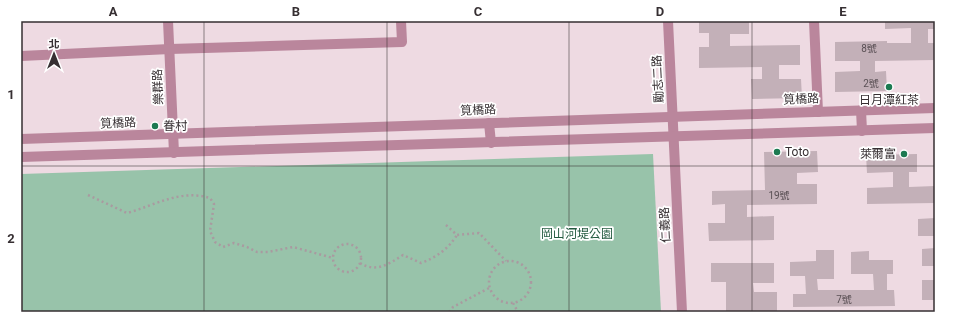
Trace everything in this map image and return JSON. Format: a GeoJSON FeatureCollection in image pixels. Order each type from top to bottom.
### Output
{"type":"FeatureCollection","features":[{"type":"Feature","properties":{"kind":"street","name":"樂群路"},"geometry":{"type":"LineString","coordinates":[[168,21],[174,153]]}},
{"type":"Feature","properties":{"kind":"street"},"geometry":{"type":"LineString","coordinates":[[21,56],[170,49],[402,42],[402,21]]}},
{"type":"Feature","properties":{"kind":"street","name":"勵志二路"},"geometry":{"type":"LineString","coordinates":[[668,21],[673,137]]}},
{"type":"Feature","properties":{"kind":"street"},"geometry":{"type":"LineString","coordinates":[[814,21],[818,112]]}},
{"type":"Feature","properties":{"kind":"street","name":"筧橋路"},"geometry":{"type":"LineString","coordinates":[[21,139],[935,108]]}},
{"type":"Feature","properties":{"kind":"street"},"geometry":{"type":"LineString","coordinates":[[861,110],[862,131]]}},
{"type":"Feature","properties":{"kind":"street"},"geometry":{"type":"LineString","coordinates":[[490,123],[490,143]]}},
{"type":"Feature","properties":{"kind":"street"},"geometry":{"type":"LineString","coordinates":[[21,157],[935,128]]}},
{"type":"Feature","properties":{"kind":"street","name":"仁義路"},"geometry":{"type":"LineString","coordinates":[[673,137],[682,312]]}},
{"type":"Feature","properties":{"kind":"path"},"geometry":{"type":"LineString","coordinates":[[88,195],[127,213],[150,206],[167,198],[198,194],[210,198],[214,204],[210,231],[214,242],[223,247],[234,243],[257,252],[268,252],[293,247],[333,258]]}},
{"type":"Feature","properties":{"kind":"path"},"geometry":{"type":"LineString","coordinates":[[446,225],[457,235],[479,233],[506,261]]}},
{"type":"Feature","properties":{"kind":"path"},"geometry":{"type":"LineString","coordinates":[[360,263],[367,267],[381,268],[403,255],[421,263],[434,259],[447,249],[457,235]]}},
{"type":"Feature","properties":{"kind":"path"},"geometry":{"type":"LineString","coordinates":[[344,244],[348,244],[353,245],[359,250],[360,263],[354,270],[345,272],[336,267],[333,258],[337,249],[344,244]]}},
{"type":"Feature","properties":{"kind":"path"},"geometry":{"type":"LineString","coordinates":[[506,261],[520,263],[526,268],[531,282],[527,294],[516,302],[509,303],[497,299],[489,288],[490,274],[493,268],[506,261]]}},
{"type":"Feature","properties":{"kind":"path"},"geometry":{"type":"LineString","coordinates":[[449,312],[452,307],[489,288]]}},
{"type":"Feature","properties":{"kind":"path"},"geometry":{"type":"LineString","coordinates":[[513,302],[518,312]]}},
{"type":"Feature","properties":{"kind":"green space","name":"岡山河堤公園"},"geometry":{"type":"Polygon","coordinates":[[[653,154],[661,312],[21,312],[21,174],[653,154]]]}},
{"type":"Feature","properties":{"kind":"building"},"geometry":{"type":"Polygon","coordinates":[[[699,21],[749,21],[749,34],[730,34],[730,46],[800,45],[800,65],[779,65],[779,79],[801,79],[802,98],[752,99],[751,79],[762,79],[762,67],[699,68],[699,47],[709,47],[709,33],[699,33],[699,21]]]}},
{"type":"Feature","properties":{"kind":"building"},"geometry":{"type":"Polygon","coordinates":[[[885,21],[935,21],[935,29],[928,29],[928,43],[935,43],[935,60],[875,61],[875,72],[886,71],[887,91],[835,92],[835,72],[860,71],[860,61],[835,61],[835,42],[887,41],[887,43],[911,43],[911,28],[885,29],[885,21]]]}},
{"type":"Feature","properties":{"kind":"building"},"geometry":{"type":"Polygon","coordinates":[[[817,151],[818,172],[797,173],[797,184],[817,184],[817,204],[747,205],[747,217],[774,216],[774,240],[709,241],[708,223],[725,223],[725,204],[712,205],[712,191],[765,190],[764,152],[817,151]]]}},
{"type":"Feature","properties":{"kind":"building"},"geometry":{"type":"Polygon","coordinates":[[[917,154],[917,172],[909,172],[909,187],[935,186],[935,203],[867,204],[867,188],[893,187],[893,172],[867,173],[866,155],[917,154]]]}},
{"type":"Feature","properties":{"kind":"building"},"geometry":{"type":"Polygon","coordinates":[[[935,218],[935,236],[918,236],[918,219],[935,218]]]}},
{"type":"Feature","properties":{"kind":"building"},"geometry":{"type":"Polygon","coordinates":[[[935,248],[935,266],[922,266],[922,249],[935,248]]]}},
{"type":"Feature","properties":{"kind":"building"},"geometry":{"type":"Polygon","coordinates":[[[816,250],[834,250],[834,279],[817,279],[818,290],[874,290],[873,274],[851,274],[851,252],[869,251],[869,260],[893,260],[893,274],[887,274],[887,290],[894,290],[895,306],[793,307],[793,294],[806,294],[805,276],[790,276],[790,262],[816,261],[816,250]]]}},
{"type":"Feature","properties":{"kind":"building"},"geometry":{"type":"Polygon","coordinates":[[[711,263],[774,263],[774,283],[753,283],[754,292],[777,292],[777,312],[726,312],[726,282],[711,282],[711,263]]]}},
{"type":"Feature","properties":{"kind":"building"},"geometry":{"type":"Polygon","coordinates":[[[922,280],[935,280],[935,300],[922,300],[922,280]]]}},
{"type":"Feature","properties":{"kind":"place","name":"日月潭紅茶"},"geometry":{"type":"Point","coordinates":[889,87]}},
{"type":"Feature","properties":{"kind":"place","name":"眷村"},"geometry":{"type":"Point","coordinates":[155,126]}},
{"type":"Feature","properties":{"kind":"place","name":"Toto"},"geometry":{"type":"Point","coordinates":[777,152]}},
{"type":"Feature","properties":{"kind":"place","name":"萊爾富"},"geometry":{"type":"Point","coordinates":[904,154]}}]}
